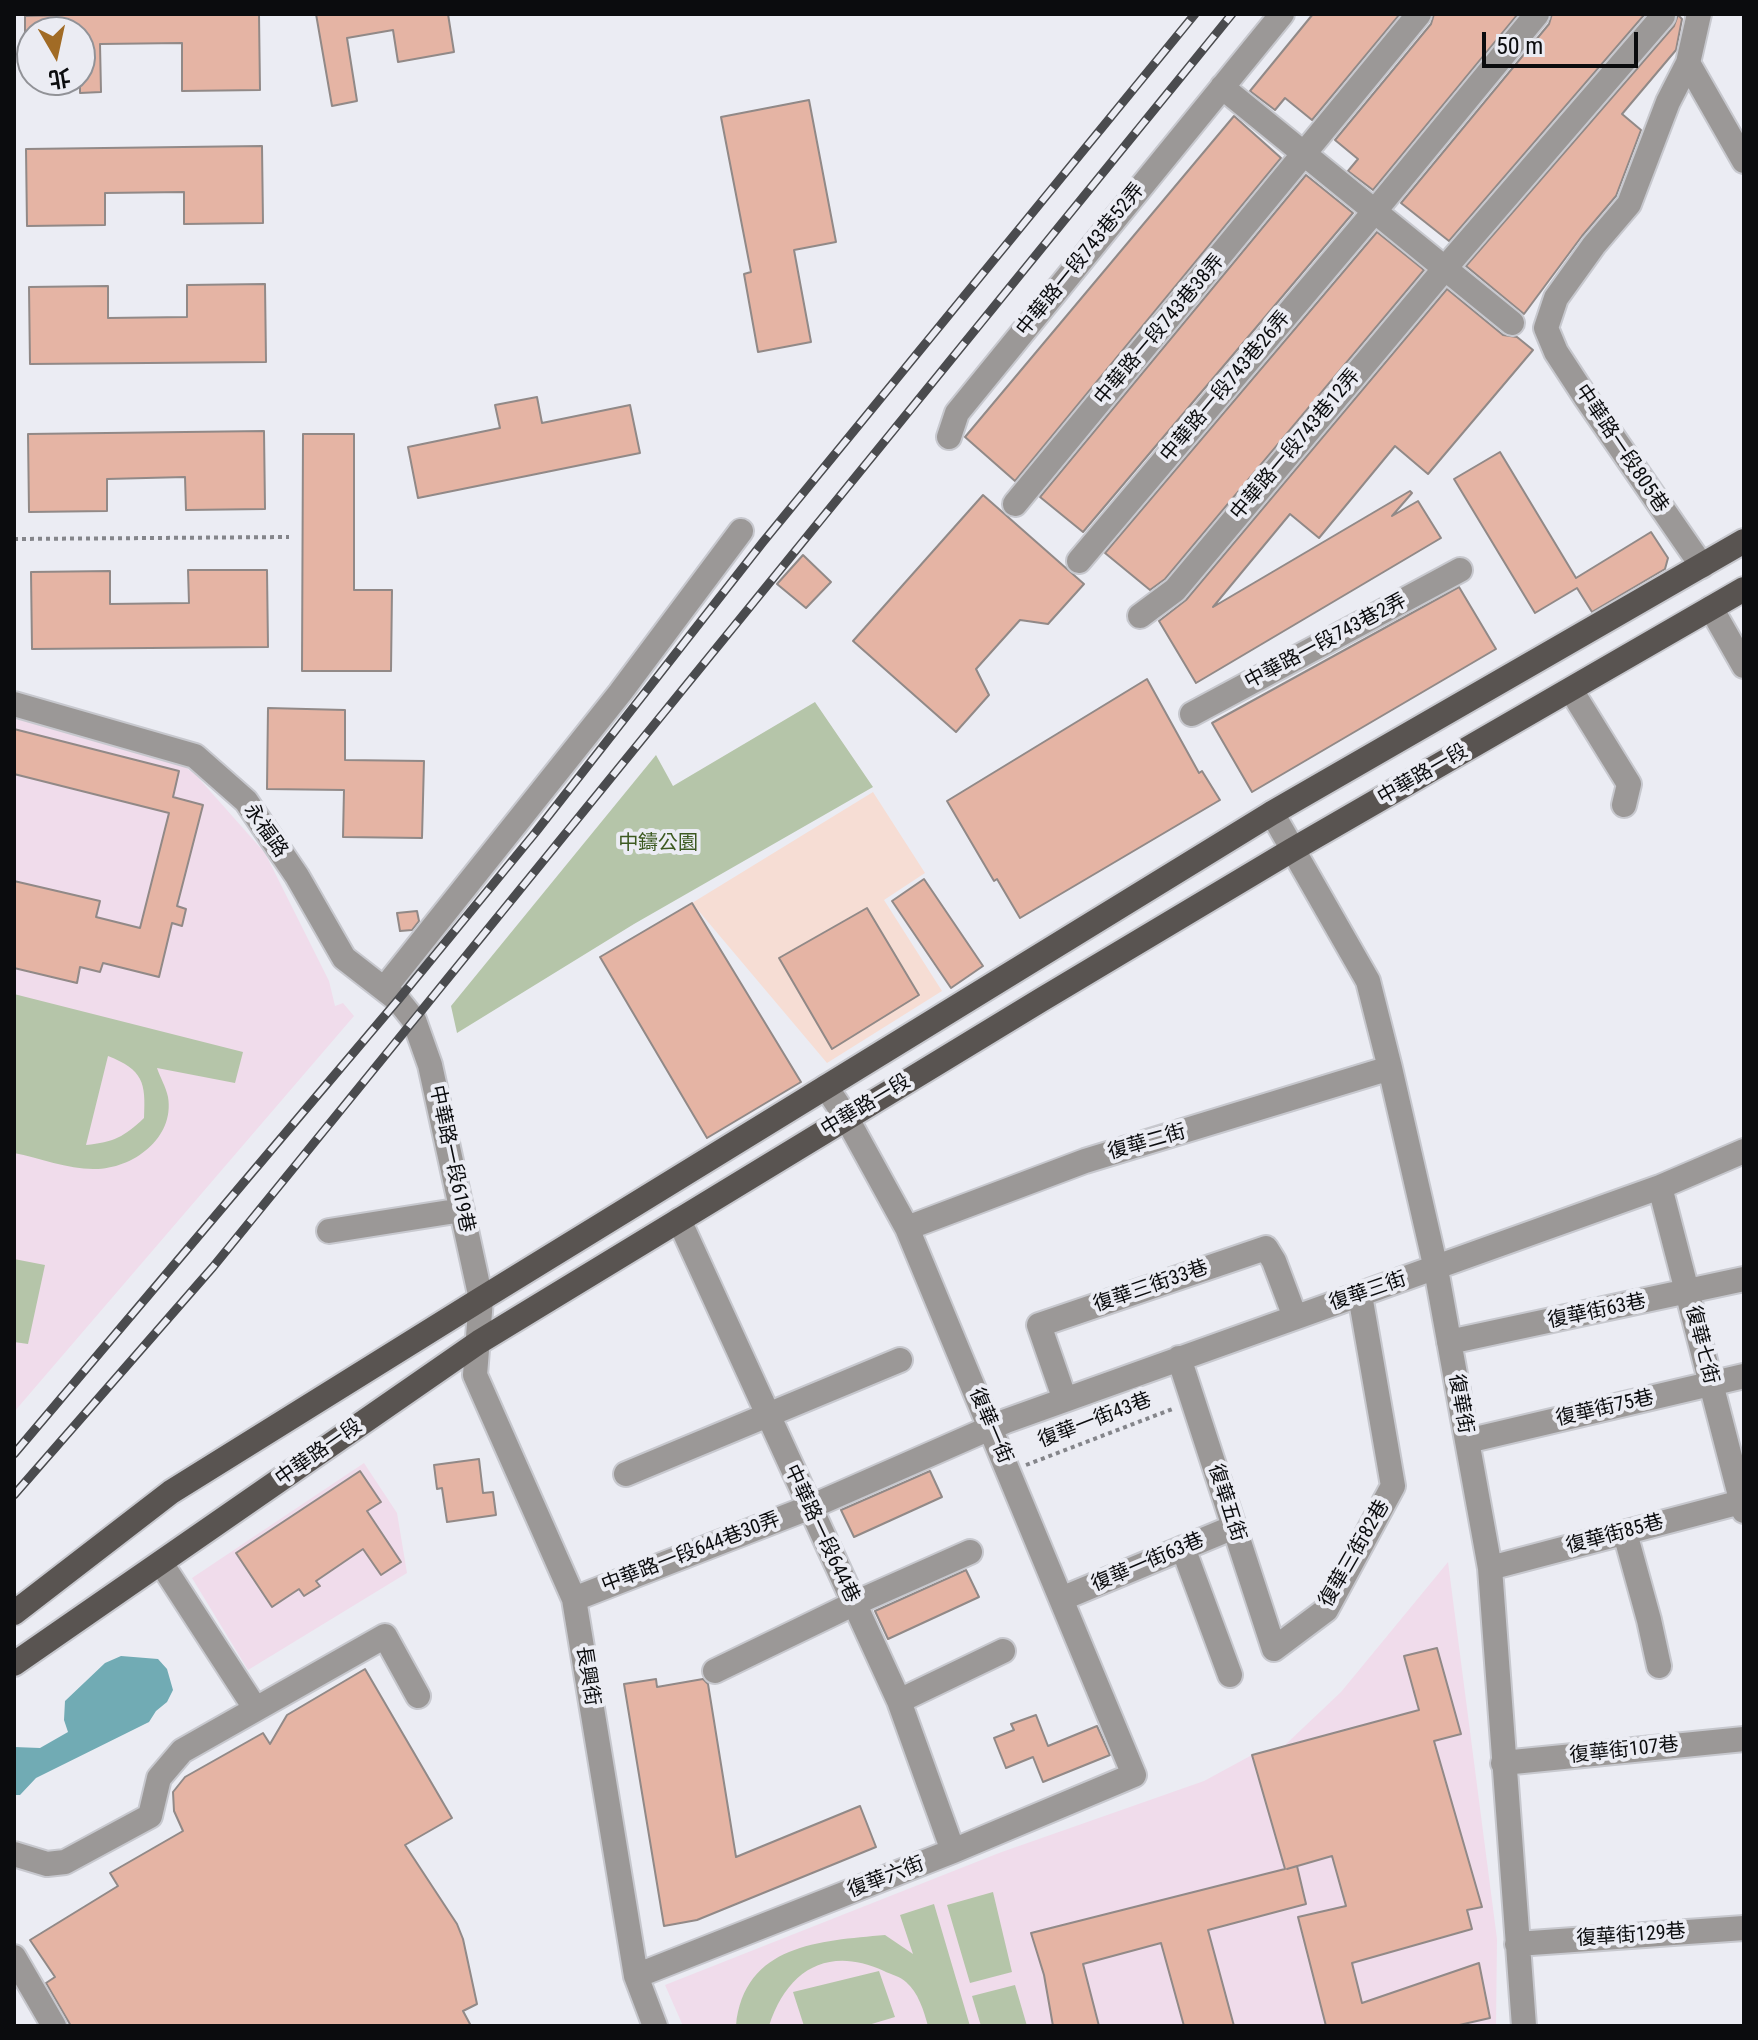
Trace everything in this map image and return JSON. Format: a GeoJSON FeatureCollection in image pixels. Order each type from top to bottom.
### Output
{"type":"FeatureCollection","features":[{"type":"Feature","properties":{"kind":"main road","name":"中華路一段"},"geometry":{"type":"LineString","coordinates":[[14,1613],[171,1492],[481,1299],[1272,813],[1744,541]]}},
{"type":"Feature","properties":{"kind":"main road","name":"中華路一段"},"geometry":{"type":"LineString","coordinates":[[14,1664],[479,1342],[846,1117],[1292,850],[1744,589]]}},
{"type":"Feature","properties":{"kind":"street","name":"中華路一段743巷52弄"},"geometry":{"type":"LineString","coordinates":[[949,437],[957,413],[1282,14]]}},
{"type":"Feature","properties":{"kind":"street","name":"中華路一段743巷38弄"},"geometry":{"type":"LineString","coordinates":[[1015,504],[1419,14]]}},
{"type":"Feature","properties":{"kind":"street","name":"中華路一段743巷26弄"},"geometry":{"type":"LineString","coordinates":[[1079,561],[1537,14]]}},
{"type":"Feature","properties":{"kind":"street"},"geometry":{"type":"LineString","coordinates":[[1699,14],[1688,63],[1744,159]]}},
{"type":"Feature","properties":{"kind":"street","name":"中華路一段743巷12弄"},"geometry":{"type":"LineString","coordinates":[[1140,616],[1175,590],[1446,267],[1663,16]]}},
{"type":"Feature","properties":{"kind":"street","name":"中華路一段805巷"},"geometry":{"type":"LineString","coordinates":[[1688,63],[1668,102],[1629,204],[1594,245],[1556,298],[1546,328],[1556,352],[1571,375],[1702,566]]}},
{"type":"Feature","properties":{"kind":"street"},"geometry":{"type":"LineString","coordinates":[[1222,87],[1512,323]]}},
{"type":"Feature","properties":{"kind":"street"},"geometry":{"type":"LineString","coordinates":[[384,989],[611,705],[741,531]]}},
{"type":"Feature","properties":{"kind":"street","name":"中華路一段743巷2弄"},"geometry":{"type":"LineString","coordinates":[[1192,714],[1460,570]]}},
{"type":"Feature","properties":{"kind":"street"},"geometry":{"type":"LineString","coordinates":[[1711,608],[1744,666]]}},
{"type":"Feature","properties":{"kind":"street"},"geometry":{"type":"LineString","coordinates":[[1571,690],[1629,784],[1624,805]]}},
{"type":"Feature","properties":{"kind":"street","name":"永福路"},"geometry":{"type":"LineString","coordinates":[[14,704],[195,756],[246,801],[297,876],[344,958],[384,989],[414,1020]]}},
{"type":"Feature","properties":{"kind":"street","name":"復華街"},"geometry":{"type":"LineString","coordinates":[[1272,813],[1368,981],[1436,1269],[1490,1568],[1524,2026]]}},
{"type":"Feature","properties":{"kind":"street","name":"中華路一段619巷"},"geometry":{"type":"LineString","coordinates":[[414,1020],[430,1065],[481,1299],[479,1342]]}},
{"type":"Feature","properties":{"kind":"street","name":"復華二街"},"geometry":{"type":"LineString","coordinates":[[907,1228],[1085,1161],[1390,1068]]}},
{"type":"Feature","properties":{"kind":"street","name":"復華一街"},"geometry":{"type":"LineString","coordinates":[[826,1087],[907,1228],[1134,1775]]}},
{"type":"Feature","properties":{"kind":"street","name":"復華三街"},"geometry":{"type":"LineString","coordinates":[[991,1427],[1660,1187],[1744,1151]]}},
{"type":"Feature","properties":{"kind":"street","name":"復華七街"},"geometry":{"type":"LineString","coordinates":[[1660,1187],[1742,1507]]}},
{"type":"Feature","properties":{"kind":"street"},"geometry":{"type":"LineString","coordinates":[[329,1231],[462,1210]]}},
{"type":"Feature","properties":{"kind":"street","name":"中華路一段644巷"},"geometry":{"type":"LineString","coordinates":[[679,1220],[808,1508],[899,1701],[953,1851]]}},
{"type":"Feature","properties":{"kind":"street","name":"復華三街33巷"},"geometry":{"type":"LineString","coordinates":[[1065,1400],[1039,1325],[1266,1248],[1295,1317]]}},
{"type":"Feature","properties":{"kind":"street","name":"復華街63巷"},"geometry":{"type":"LineString","coordinates":[[1449,1342],[1744,1279]]}},
{"type":"Feature","properties":{"kind":"street","name":"復華三街82巷"},"geometry":{"type":"LineString","coordinates":[[1274,1649],[1326,1610],[1393,1486],[1360,1295]]}},
{"type":"Feature","properties":{"kind":"street","name":"長興街"},"geometry":{"type":"LineString","coordinates":[[479,1342],[475,1375],[574,1599],[636,1976],[655,2026]]}},
{"type":"Feature","properties":{"kind":"street","name":"復華五街"},"geometry":{"type":"LineString","coordinates":[[1179,1358],[1274,1649]]}},
{"type":"Feature","properties":{"kind":"street"},"geometry":{"type":"LineString","coordinates":[[626,1474],[900,1360]]}},
{"type":"Feature","properties":{"kind":"street","name":"復華街75巷"},"geometry":{"type":"LineString","coordinates":[[1467,1441],[1744,1376]]}},
{"type":"Feature","properties":{"kind":"street","name":"中華路一段644巷30弄"},"geometry":{"type":"LineString","coordinates":[[574,1599],[808,1508],[991,1427]]}},
{"type":"Feature","properties":{"kind":"street","name":"復華街85巷"},"geometry":{"type":"LineString","coordinates":[[1490,1568],[1742,1507]]}},
{"type":"Feature","properties":{"kind":"street","name":"復華一街63巷"},"geometry":{"type":"LineString","coordinates":[[1061,1599],[1234,1527]]}},
{"type":"Feature","properties":{"kind":"street"},"geometry":{"type":"LineString","coordinates":[[1625,1533],[1659,1666]]}},
{"type":"Feature","properties":{"kind":"street"},"geometry":{"type":"LineString","coordinates":[[1183,1548],[1230,1675]]}},
{"type":"Feature","properties":{"kind":"street"},"geometry":{"type":"LineString","coordinates":[[715,1671],[970,1552]]}},
{"type":"Feature","properties":{"kind":"street"},"geometry":{"type":"LineString","coordinates":[[161,1563],[255,1708]]}},
{"type":"Feature","properties":{"kind":"street"},"geometry":{"type":"LineString","coordinates":[[14,1854],[47,1864],[65,1862],[150,1816],[159,1778],[182,1751],[385,1636],[418,1696]]}},
{"type":"Feature","properties":{"kind":"street"},"geometry":{"type":"LineString","coordinates":[[899,1701],[1003,1651]]}},
{"type":"Feature","properties":{"kind":"street"},"geometry":{"type":"LineString","coordinates":[[1744,1739],[1744,1758]]}},
{"type":"Feature","properties":{"kind":"street","name":"復華街107巷"},"geometry":{"type":"LineString","coordinates":[[1503,1763],[1744,1739]]}},
{"type":"Feature","properties":{"kind":"street","name":"復華六街"},"geometry":{"type":"LineString","coordinates":[[636,1976],[953,1851],[1134,1775]]}},
{"type":"Feature","properties":{"kind":"street","name":"復華街129巷"},"geometry":{"type":"LineString","coordinates":[[1517,1944],[1744,1928]]}},
{"type":"Feature","properties":{"kind":"street"},"geometry":{"type":"LineString","coordinates":[[14,1957],[54,2026]]}},
{"type":"Feature","properties":{"kind":"path"},"geometry":{"type":"LineString","coordinates":[[14,539],[289,537]]}},
{"type":"Feature","properties":{"kind":"path","name":"復華一街43巷"},"geometry":{"type":"LineString","coordinates":[[1009,1472],[1193,1401]]}},
{"type":"Feature","properties":{"kind":"shaded area"},"geometry":{"type":"Polygon","coordinates":[[[14,713],[176,761],[195,774],[265,853],[329,981],[335,1006],[343,1003],[354,1016],[14,1412],[14,713]]]}},
{"type":"Feature","properties":{"kind":"shaded area"},"geometry":{"type":"Polygon","coordinates":[[[873,792],[925,873],[884,900],[942,991],[827,1063],[692,903],[873,792]]]}},
{"type":"Feature","properties":{"kind":"shaded area"},"geometry":{"type":"Polygon","coordinates":[[[364,1463],[397,1513],[407,1573],[248,1670],[192,1578],[364,1463]]]}},
{"type":"Feature","properties":{"kind":"shaded area"},"geometry":{"type":"Polygon","coordinates":[[[1448,1562],[1497,1939],[1496,2026],[683,2026],[665,1985],[999,1853],[1204,1781],[1252,1755],[1285,1745],[1341,1692],[1448,1562]]]}},
{"type":"Feature","properties":{"kind":"green space","name":"中鑄公園"},"geometry":{"type":"Polygon","coordinates":[[[815,702],[873,787],[634,924],[457,1033],[451,1006],[656,755],[673,786],[815,702]]]}},
{"type":"Feature","properties":{"kind":"green space"},"geometry":{"type":"Polygon","coordinates":[[[14,994],[243,1052],[235,1083],[157,1068],[168,1097],[165,1126],[147,1149],[122,1164],[83,1169],[14,1153],[14,994]],[[108,1056],[86,1145],[118,1138],[144,1118],[143,1086],[135,1072],[108,1056]]]}},
{"type":"Feature","properties":{"kind":"green space"},"geometry":{"type":"Polygon","coordinates":[[[14,1259],[45,1265],[28,1344],[14,1342],[14,1259]]]}},
{"type":"Feature","properties":{"kind":"green space"},"geometry":{"type":"Polygon","coordinates":[[[993,1892],[1012,1972],[970,1983],[947,1905],[993,1892]]]}},
{"type":"Feature","properties":{"kind":"green space"},"geometry":{"type":"Polygon","coordinates":[[[934,1904],[970,2026],[928,2026],[917,1996],[904,1980],[864,1964],[845,1961],[828,1962],[799,1977],[777,2006],[769,2026],[736,2026],[742,1999],[754,1978],[770,1963],[789,1952],[811,1945],[885,1935],[913,1954],[900,1915],[934,1904]]]}},
{"type":"Feature","properties":{"kind":"green space"},"geometry":{"type":"Polygon","coordinates":[[[879,1971],[895,2017],[865,2026],[804,2026],[793,1992],[879,1971]]]}},
{"type":"Feature","properties":{"kind":"green space"},"geometry":{"type":"Polygon","coordinates":[[[1015,1985],[1027,2026],[981,2026],[972,1996],[1015,1985]]]}},
{"type":"Feature","properties":{"kind":"water"},"geometry":{"type":"Polygon","coordinates":[[[121,1656],[158,1659],[167,1669],[173,1690],[167,1702],[149,1722],[36,1778],[20,1795],[14,1795],[14,1747],[40,1748],[68,1732],[64,1720],[65,1701],[105,1663],[121,1656]]]}},
{"type":"Feature","properties":{"kind":"building"},"geometry":{"type":"Polygon","coordinates":[[[259,14],[260,90],[182,91],[182,43],[100,44],[101,92],[96,92],[96,16],[25,16],[259,14]]]}},
{"type":"Feature","properties":{"kind":"building"},"geometry":{"type":"Polygon","coordinates":[[[316,14],[448,14],[454,52],[398,62],[393,30],[347,38],[357,101],[332,106],[316,14]]]}},
{"type":"Feature","properties":{"kind":"building"},"geometry":{"type":"Polygon","coordinates":[[[1313,14],[1400,14],[1312,120],[1285,98],[1275,110],[1250,91],[1313,14]]]}},
{"type":"Feature","properties":{"kind":"building"},"geometry":{"type":"Polygon","coordinates":[[[1434,14],[1518,14],[1373,190],[1348,171],[1358,159],[1335,140],[1431,24],[1434,14]]]}},
{"type":"Feature","properties":{"kind":"building"},"geometry":{"type":"Polygon","coordinates":[[[1552,14],[1645,14],[1449,241],[1401,203],[1549,24],[1552,14]]]}},
{"type":"Feature","properties":{"kind":"building"},"geometry":{"type":"Polygon","coordinates":[[[1678,15],[1682,19],[1676,50],[1622,114],[1641,130],[1616,196],[1524,314],[1466,266],[1674,26],[1678,15]]]}},
{"type":"Feature","properties":{"kind":"building"},"geometry":{"type":"Polygon","coordinates":[[[809,100],[836,242],[794,250],[811,342],[758,352],[744,274],[751,272],[721,117],[809,100]]]}},
{"type":"Feature","properties":{"kind":"building"},"geometry":{"type":"Polygon","coordinates":[[[1234,116],[1281,158],[1015,481],[965,437],[1234,116]]]}},
{"type":"Feature","properties":{"kind":"building"},"geometry":{"type":"Polygon","coordinates":[[[262,146],[263,223],[184,224],[184,192],[105,193],[105,225],[27,226],[26,149],[262,146]]]}},
{"type":"Feature","properties":{"kind":"building"},"geometry":{"type":"Polygon","coordinates":[[[1306,175],[1353,213],[1083,532],[1040,497],[1306,175]]]}},
{"type":"Feature","properties":{"kind":"building"},"geometry":{"type":"Polygon","coordinates":[[[1377,232],[1424,270],[1165,579],[1150,590],[1105,553],[1377,232]]]}},
{"type":"Feature","properties":{"kind":"building"},"geometry":{"type":"Polygon","coordinates":[[[265,284],[266,362],[30,364],[29,287],[108,286],[108,318],[187,317],[187,285],[265,284]]]}},
{"type":"Feature","properties":{"kind":"building"},"geometry":{"type":"Polygon","coordinates":[[[1447,289],[1503,335],[1517,337],[1533,350],[1428,474],[1395,446],[1319,538],[1290,514],[1213,607],[1410,491],[1412,493],[1392,516],[1418,501],[1441,538],[1196,683],[1159,621],[1186,600],[1447,289]]]}},
{"type":"Feature","properties":{"kind":"building"},"geometry":{"type":"Polygon","coordinates":[[[537,397],[542,423],[630,405],[640,453],[418,498],[408,447],[500,428],[495,405],[537,397]]]}},
{"type":"Feature","properties":{"kind":"building"},"geometry":{"type":"Polygon","coordinates":[[[264,431],[265,509],[186,510],[185,477],[107,479],[107,511],[29,512],[28,434],[264,431]]]}},
{"type":"Feature","properties":{"kind":"building"},"geometry":{"type":"Polygon","coordinates":[[[303,434],[354,434],[354,590],[392,590],[391,671],[302,671],[303,434]]]}},
{"type":"Feature","properties":{"kind":"building"},"geometry":{"type":"Polygon","coordinates":[[[1500,452],[1576,578],[1651,532],[1668,558],[1665,569],[1592,612],[1577,588],[1535,613],[1454,479],[1500,452]]]}},
{"type":"Feature","properties":{"kind":"building"},"geometry":{"type":"Polygon","coordinates":[[[983,495],[1084,584],[1048,624],[1020,620],[976,669],[989,695],[956,732],[853,641],[983,495]]]}},
{"type":"Feature","properties":{"kind":"building"},"geometry":{"type":"Polygon","coordinates":[[[803,555],[831,582],[806,608],[777,584],[803,555]]]}},
{"type":"Feature","properties":{"kind":"building"},"geometry":{"type":"Polygon","coordinates":[[[188,570],[267,570],[268,647],[32,649],[31,572],[110,571],[110,604],[189,603],[188,570]]]}},
{"type":"Feature","properties":{"kind":"building"},"geometry":{"type":"Polygon","coordinates":[[[1459,587],[1496,649],[1252,792],[1212,723],[1459,587]]]}},
{"type":"Feature","properties":{"kind":"building"},"geometry":{"type":"Polygon","coordinates":[[[1147,679],[1199,773],[1202,771],[1220,800],[1020,918],[997,879],[994,881],[947,801],[1147,679]]]}},
{"type":"Feature","properties":{"kind":"building"},"geometry":{"type":"Polygon","coordinates":[[[268,708],[345,710],[345,760],[424,761],[422,838],[343,837],[344,790],[267,789],[268,708]]]}},
{"type":"Feature","properties":{"kind":"building"},"geometry":{"type":"Polygon","coordinates":[[[14,729],[179,771],[173,797],[203,805],[177,906],[186,909],[182,926],[172,923],[159,977],[103,963],[100,972],[80,967],[77,983],[14,968],[14,881],[100,901],[96,917],[140,928],[169,813],[14,774],[14,729]]]}},
{"type":"Feature","properties":{"kind":"building"},"geometry":{"type":"Polygon","coordinates":[[[924,879],[983,966],[951,988],[892,901],[924,879]]]}},
{"type":"Feature","properties":{"kind":"building"},"geometry":{"type":"Polygon","coordinates":[[[692,903],[801,1082],[707,1138],[600,957],[692,903]]]}},
{"type":"Feature","properties":{"kind":"building"},"geometry":{"type":"Polygon","coordinates":[[[867,908],[919,995],[832,1049],[779,958],[867,908]]]}},
{"type":"Feature","properties":{"kind":"building"},"geometry":{"type":"Polygon","coordinates":[[[417,911],[419,921],[412,930],[400,931],[397,913],[417,911]]]}},
{"type":"Feature","properties":{"kind":"building"},"geometry":{"type":"Polygon","coordinates":[[[479,1459],[483,1493],[493,1492],[496,1515],[447,1522],[442,1488],[437,1489],[434,1465],[479,1459]]]}},
{"type":"Feature","properties":{"kind":"building"},"geometry":{"type":"Polygon","coordinates":[[[360,1471],[381,1502],[367,1511],[401,1562],[381,1575],[363,1549],[316,1581],[320,1586],[304,1596],[299,1589],[272,1607],[236,1553],[360,1471]]]}},
{"type":"Feature","properties":{"kind":"building"},"geometry":{"type":"Polygon","coordinates":[[[930,1471],[942,1497],[854,1537],[841,1510],[930,1471]]]}},
{"type":"Feature","properties":{"kind":"building"},"geometry":{"type":"Polygon","coordinates":[[[966,1570],[979,1597],[888,1639],[875,1611],[966,1570]]]}},
{"type":"Feature","properties":{"kind":"building"},"geometry":{"type":"Polygon","coordinates":[[[1437,1648],[1461,1734],[1434,1741],[1482,1907],[1467,1910],[1472,1929],[1352,1963],[1362,2003],[1479,1963],[1490,2018],[1455,2026],[1326,2026],[1298,1917],[1346,1906],[1332,1856],[1297,1866],[1306,1904],[1208,1930],[1234,2026],[1184,2026],[1161,1943],[1083,1964],[1099,2026],[1053,2026],[1044,1975],[1031,1933],[1285,1869],[1252,1755],[1419,1710],[1404,1656],[1437,1648]]]}},
{"type":"Feature","properties":{"kind":"building"},"geometry":{"type":"Polygon","coordinates":[[[365,1669],[452,1818],[405,1845],[457,1924],[463,1939],[477,2004],[463,2011],[471,2026],[71,2026],[46,1983],[55,1977],[30,1940],[118,1886],[110,1873],[183,1831],[174,1811],[173,1792],[185,1777],[263,1733],[270,1744],[287,1715],[365,1669]]]}},
{"type":"Feature","properties":{"kind":"building"},"geometry":{"type":"Polygon","coordinates":[[[656,1679],[657,1687],[703,1679],[708,1684],[736,1857],[860,1806],[876,1847],[697,1920],[664,1926],[624,1684],[656,1679]]]}},
{"type":"Feature","properties":{"kind":"building"},"geometry":{"type":"Polygon","coordinates":[[[1036,1715],[1048,1746],[1097,1726],[1110,1755],[1043,1782],[1033,1757],[1006,1768],[994,1738],[1014,1730],[1011,1724],[1036,1715]]]}},
{"type":"Feature","properties":{"kind":"railway"},"geometry":{"type":"LineString","coordinates":[[14,1454],[535,833],[763,542],[1195,14]]}},
{"type":"Feature","properties":{"kind":"railway"},"geometry":{"type":"LineString","coordinates":[[14,1495],[213,1267],[1232,14]]}}]}
